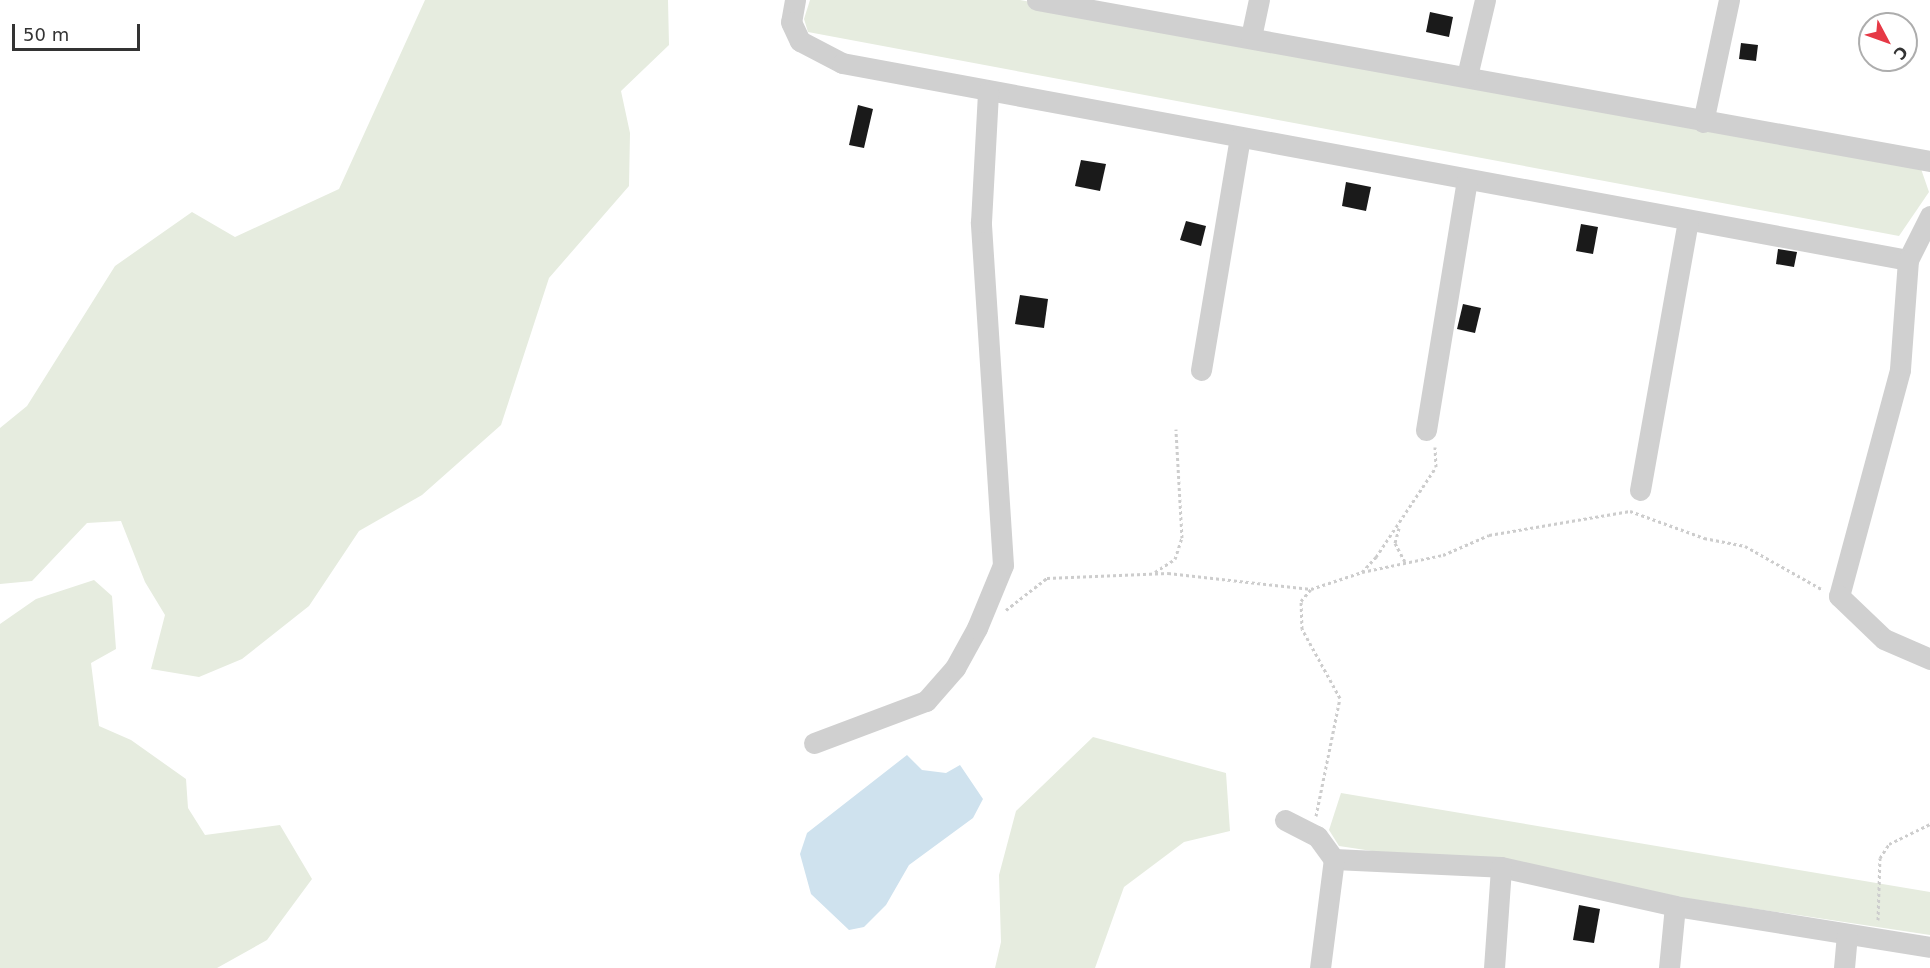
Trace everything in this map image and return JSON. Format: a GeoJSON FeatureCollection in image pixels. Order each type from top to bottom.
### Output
{"type":"FeatureCollection","features":[{"type":"Feature","properties":{"kind":"street"},"geometry":{"type":"LineString","coordinates":[[795,0],[791,22],[800,41],[816,54],[988,92],[1908,260]]}},
{"type":"Feature","properties":{"kind":"street"},"geometry":{"type":"LineString","coordinates":[[1036,0],[1467,76],[1703,122],[1930,161]]}},
{"type":"Feature","properties":{"kind":"street"},"geometry":{"type":"LineString","coordinates":[[1251,37],[1259,0]]}},
{"type":"Feature","properties":{"kind":"street"},"geometry":{"type":"LineString","coordinates":[[1467,76],[1485,0]]}},
{"type":"Feature","properties":{"kind":"street"},"geometry":{"type":"LineString","coordinates":[[1703,122],[1729,0]]}},
{"type":"Feature","properties":{"kind":"street"},"geometry":{"type":"LineString","coordinates":[[814,743],[926,701],[954,668],[977,628],[1003,565],[982,234],[988,92]]}},
{"type":"Feature","properties":{"kind":"street"},"geometry":{"type":"LineString","coordinates":[[1201,370],[1240,138]]}},
{"type":"Feature","properties":{"kind":"street"},"geometry":{"type":"LineString","coordinates":[[1426,430],[1467,179]]}},
{"type":"Feature","properties":{"kind":"street"},"geometry":{"type":"LineString","coordinates":[[1930,216],[1908,260],[1900,370],[1839,596],[1884,639],[1930,659]]}},
{"type":"Feature","properties":{"kind":"street"},"geometry":{"type":"LineString","coordinates":[[1640,490],[1689,220]]}},
{"type":"Feature","properties":{"kind":"street"},"geometry":{"type":"LineString","coordinates":[[1285,820],[1317,836],[1334,859],[1320,968]]}},
{"type":"Feature","properties":{"kind":"street"},"geometry":{"type":"LineString","coordinates":[[1334,859],[1502,867],[1676,906],[1847,936],[1930,947]]}},
{"type":"Feature","properties":{"kind":"street"},"geometry":{"type":"LineString","coordinates":[[1494,968],[1502,867]]}},
{"type":"Feature","properties":{"kind":"street"},"geometry":{"type":"LineString","coordinates":[[1670,968],[1676,906]]}},
{"type":"Feature","properties":{"kind":"street"},"geometry":{"type":"LineString","coordinates":[[1844,968],[1847,936]]}},
{"type":"Feature","properties":{"kind":"path"},"geometry":{"type":"LineString","coordinates":[[1153,573],[1175,559],[1182,538],[1176,429]]}},
{"type":"Feature","properties":{"kind":"path"},"geometry":{"type":"LineString","coordinates":[[1362,572],[1400,526],[1436,467],[1435,438],[1426,430]]}},
{"type":"Feature","properties":{"kind":"path"},"geometry":{"type":"LineString","coordinates":[[977,628],[1047,578],[1153,573],[1311,589],[1362,572],[1406,563],[1489,535],[1630,511],[1704,538],[1745,546],[1839,596]]}},
{"type":"Feature","properties":{"kind":"path"},"geometry":{"type":"LineString","coordinates":[[1400,526],[1395,543],[1406,563]]}},
{"type":"Feature","properties":{"kind":"path"},"geometry":{"type":"LineString","coordinates":[[1311,589],[1301,601],[1302,628],[1340,698],[1315,813],[1317,836]]}},
{"type":"Feature","properties":{"kind":"path"},"geometry":{"type":"LineString","coordinates":[[1847,936],[1875,930],[1880,858],[1889,844],[1930,824]]}},
{"type":"Feature","properties":{"kind":"shaded area"},"geometry":{"type":"Polygon","coordinates":[[[425,0],[668,0],[669,45],[621,91],[630,133],[629,186],[549,278],[501,425],[422,495],[359,531],[309,606],[242,659],[199,677],[151,669],[165,615],[145,582],[121,521],[87,523],[32,581],[0,584],[0,428],[27,406],[115,266],[192,212],[235,237],[339,189],[425,0]]]}},
{"type":"Feature","properties":{"kind":"shaded area"},"geometry":{"type":"Polygon","coordinates":[[[810,0],[1020,0],[1920,166],[1929,192],[1899,236],[808,32],[804,19],[810,0]]]}},
{"type":"Feature","properties":{"kind":"shaded area"},"geometry":{"type":"Polygon","coordinates":[[[94,580],[112,596],[116,649],[91,663],[99,726],[131,740],[186,779],[188,808],[205,835],[280,825],[312,879],[267,940],[217,968],[0,968],[0,624],[36,599],[94,580]]]}},
{"type":"Feature","properties":{"kind":"shaded area"},"geometry":{"type":"Polygon","coordinates":[[[1093,737],[1226,773],[1230,831],[1184,842],[1124,887],[1095,968],[995,968],[1001,942],[999,875],[1016,811],[1093,737]]]}},
{"type":"Feature","properties":{"kind":"shaded area"},"geometry":{"type":"Polygon","coordinates":[[[1341,793],[1930,892],[1930,935],[1339,846],[1329,830],[1341,793]]]}},
{"type":"Feature","properties":{"kind":"water"},"geometry":{"type":"Polygon","coordinates":[[[907,755],[922,770],[946,773],[960,765],[983,799],[973,818],[909,865],[886,905],[864,927],[849,930],[811,894],[800,854],[807,833],[907,755]]]}},
{"type":"Feature","properties":{"kind":"building"},"geometry":{"type":"Polygon","coordinates":[[[1430,12],[1453,17],[1449,37],[1426,32],[1430,12]]]}},
{"type":"Feature","properties":{"kind":"building"},"geometry":{"type":"Polygon","coordinates":[[[1741,43],[1758,45],[1756,61],[1739,59],[1741,43]]]}},
{"type":"Feature","properties":{"kind":"building"},"geometry":{"type":"Polygon","coordinates":[[[858,105],[873,109],[864,148],[849,145],[858,105]]]}},
{"type":"Feature","properties":{"kind":"building"},"geometry":{"type":"Polygon","coordinates":[[[1081,160],[1106,164],[1100,191],[1075,186],[1081,160]]]}},
{"type":"Feature","properties":{"kind":"building"},"geometry":{"type":"Polygon","coordinates":[[[1346,182],[1371,187],[1366,211],[1342,206],[1346,182]]]}},
{"type":"Feature","properties":{"kind":"building"},"geometry":{"type":"Polygon","coordinates":[[[1186,221],[1206,226],[1201,246],[1180,240],[1186,221]]]}},
{"type":"Feature","properties":{"kind":"building"},"geometry":{"type":"Polygon","coordinates":[[[1581,224],[1598,227],[1593,254],[1576,251],[1581,224]]]}},
{"type":"Feature","properties":{"kind":"building"},"geometry":{"type":"Polygon","coordinates":[[[1778,249],[1797,252],[1794,267],[1776,264],[1778,249]]]}},
{"type":"Feature","properties":{"kind":"building"},"geometry":{"type":"Polygon","coordinates":[[[1020,295],[1048,299],[1044,328],[1015,324],[1020,295]]]}},
{"type":"Feature","properties":{"kind":"building"},"geometry":{"type":"Polygon","coordinates":[[[1463,304],[1481,308],[1475,333],[1457,329],[1463,304]]]}},
{"type":"Feature","properties":{"kind":"building"},"geometry":{"type":"Polygon","coordinates":[[[1579,905],[1600,909],[1594,943],[1573,940],[1579,905]]]}}]}
